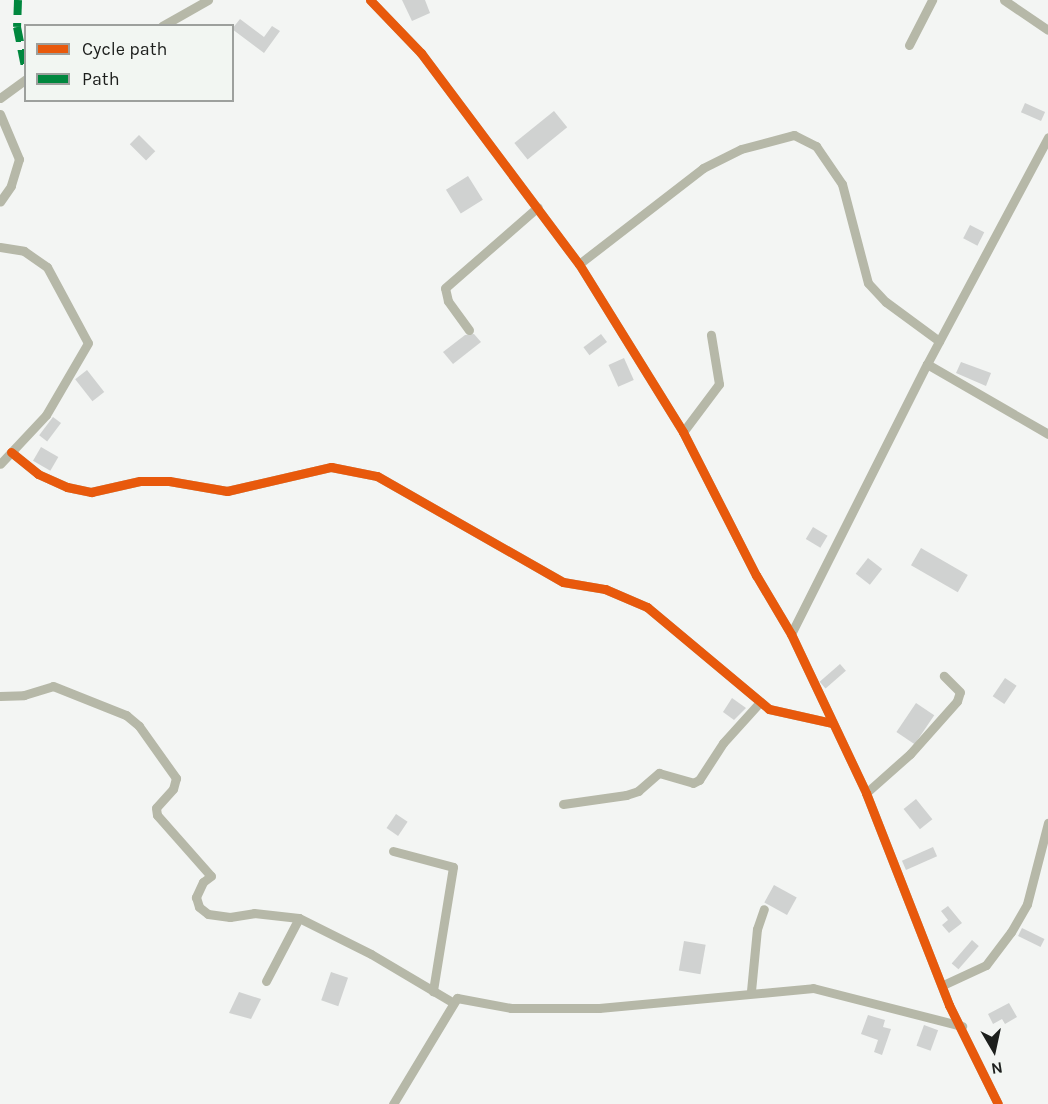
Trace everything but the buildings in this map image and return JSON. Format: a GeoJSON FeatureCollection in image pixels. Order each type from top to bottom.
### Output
{"type":"FeatureCollection","features":[{"type":"Feature","properties":{"kind":"street"},"geometry":{"type":"LineString","coordinates":[[166,24],[208,0]]}},
{"type":"Feature","properties":{"kind":"street"},"geometry":{"type":"LineString","coordinates":[[370,0],[421,53],[538,207],[579,264],[683,432],[756,575],[791,634],[866,793],[943,985],[998,1104]]}},
{"type":"Feature","properties":{"kind":"street"},"geometry":{"type":"LineString","coordinates":[[909,45],[932,0]]}},
{"type":"Feature","properties":{"kind":"street"},"geometry":{"type":"LineString","coordinates":[[1004,0],[1048,30]]}},
{"type":"Feature","properties":{"kind":"street"},"geometry":{"type":"LineString","coordinates":[[0,98],[24,80]]}},
{"type":"Feature","properties":{"kind":"street"},"geometry":{"type":"LineString","coordinates":[[0,114],[19,159],[11,186],[0,202]]}},
{"type":"Feature","properties":{"kind":"street"},"geometry":{"type":"LineString","coordinates":[[579,264],[703,168],[741,149],[794,135],[816,146],[842,184],[868,283],[886,302],[939,341]]}},
{"type":"Feature","properties":{"kind":"street"},"geometry":{"type":"LineString","coordinates":[[791,634],[927,364],[1048,137]]}},
{"type":"Feature","properties":{"kind":"street"},"geometry":{"type":"LineString","coordinates":[[469,330],[448,301],[445,288],[538,207]]}},
{"type":"Feature","properties":{"kind":"street"},"geometry":{"type":"LineString","coordinates":[[0,247],[24,251],[47,267],[88,344],[46,415],[0,464]]}},
{"type":"Feature","properties":{"kind":"street"},"geometry":{"type":"LineString","coordinates":[[683,432],[719,384],[711,335]]}},
{"type":"Feature","properties":{"kind":"street"},"geometry":{"type":"LineString","coordinates":[[927,364],[1048,434]]}},
{"type":"Feature","properties":{"kind":"street"},"geometry":{"type":"LineString","coordinates":[[11,452],[38,474],[67,488],[91,492],[140,482],[169,481],[227,491],[331,467],[377,476],[554,578],[605,589],[646,607],[770,709],[832,723]]}},
{"type":"Feature","properties":{"kind":"street"},"geometry":{"type":"LineString","coordinates":[[866,793],[909,754],[957,701],[960,692],[944,675]]}},
{"type":"Feature","properties":{"kind":"street"},"geometry":{"type":"LineString","coordinates":[[0,696],[24,695],[53,686],[126,715],[161,753],[176,778],[173,789],[156,808],[157,815],[211,876],[203,882],[196,897],[199,907],[208,914],[230,917],[254,913],[299,918],[452,1002]]}},
{"type":"Feature","properties":{"kind":"street"},"geometry":{"type":"LineString","coordinates":[[563,804],[626,795],[638,791],[659,773],[693,783],[699,780],[723,742],[760,702]]}},
{"type":"Feature","properties":{"kind":"street"},"geometry":{"type":"LineString","coordinates":[[943,985],[986,965],[1005,940],[1027,904],[1048,823]]}},
{"type":"Feature","properties":{"kind":"street"},"geometry":{"type":"LineString","coordinates":[[393,851],[453,867],[433,991]]}},
{"type":"Feature","properties":{"kind":"street"},"geometry":{"type":"LineString","coordinates":[[751,991],[757,929],[764,909]]}},
{"type":"Feature","properties":{"kind":"street"},"geometry":{"type":"LineString","coordinates":[[266,981],[299,918]]}},
{"type":"Feature","properties":{"kind":"street"},"geometry":{"type":"LineString","coordinates":[[393,1104],[452,1002],[457,999],[511,1008],[599,1008],[751,991],[813,988],[962,1026]]}},
{"type":"Feature","properties":{"kind":"marked path"},"geometry":{"type":"LineString","coordinates":[[18,0],[17,27],[24,62]]}},
{"type":"Feature","properties":{"kind":"cycle path"},"geometry":{"type":"LineString","coordinates":[[370,0],[421,53],[579,264],[683,432],[756,575],[791,634],[866,793],[949,1005],[998,1104]]}},
{"type":"Feature","properties":{"kind":"cycle path"},"geometry":{"type":"LineString","coordinates":[[11,452],[38,474],[67,487],[91,492],[140,481],[169,481],[227,491],[331,467],[377,476],[563,582],[605,589],[647,607],[769,709],[832,723]]}}]}
